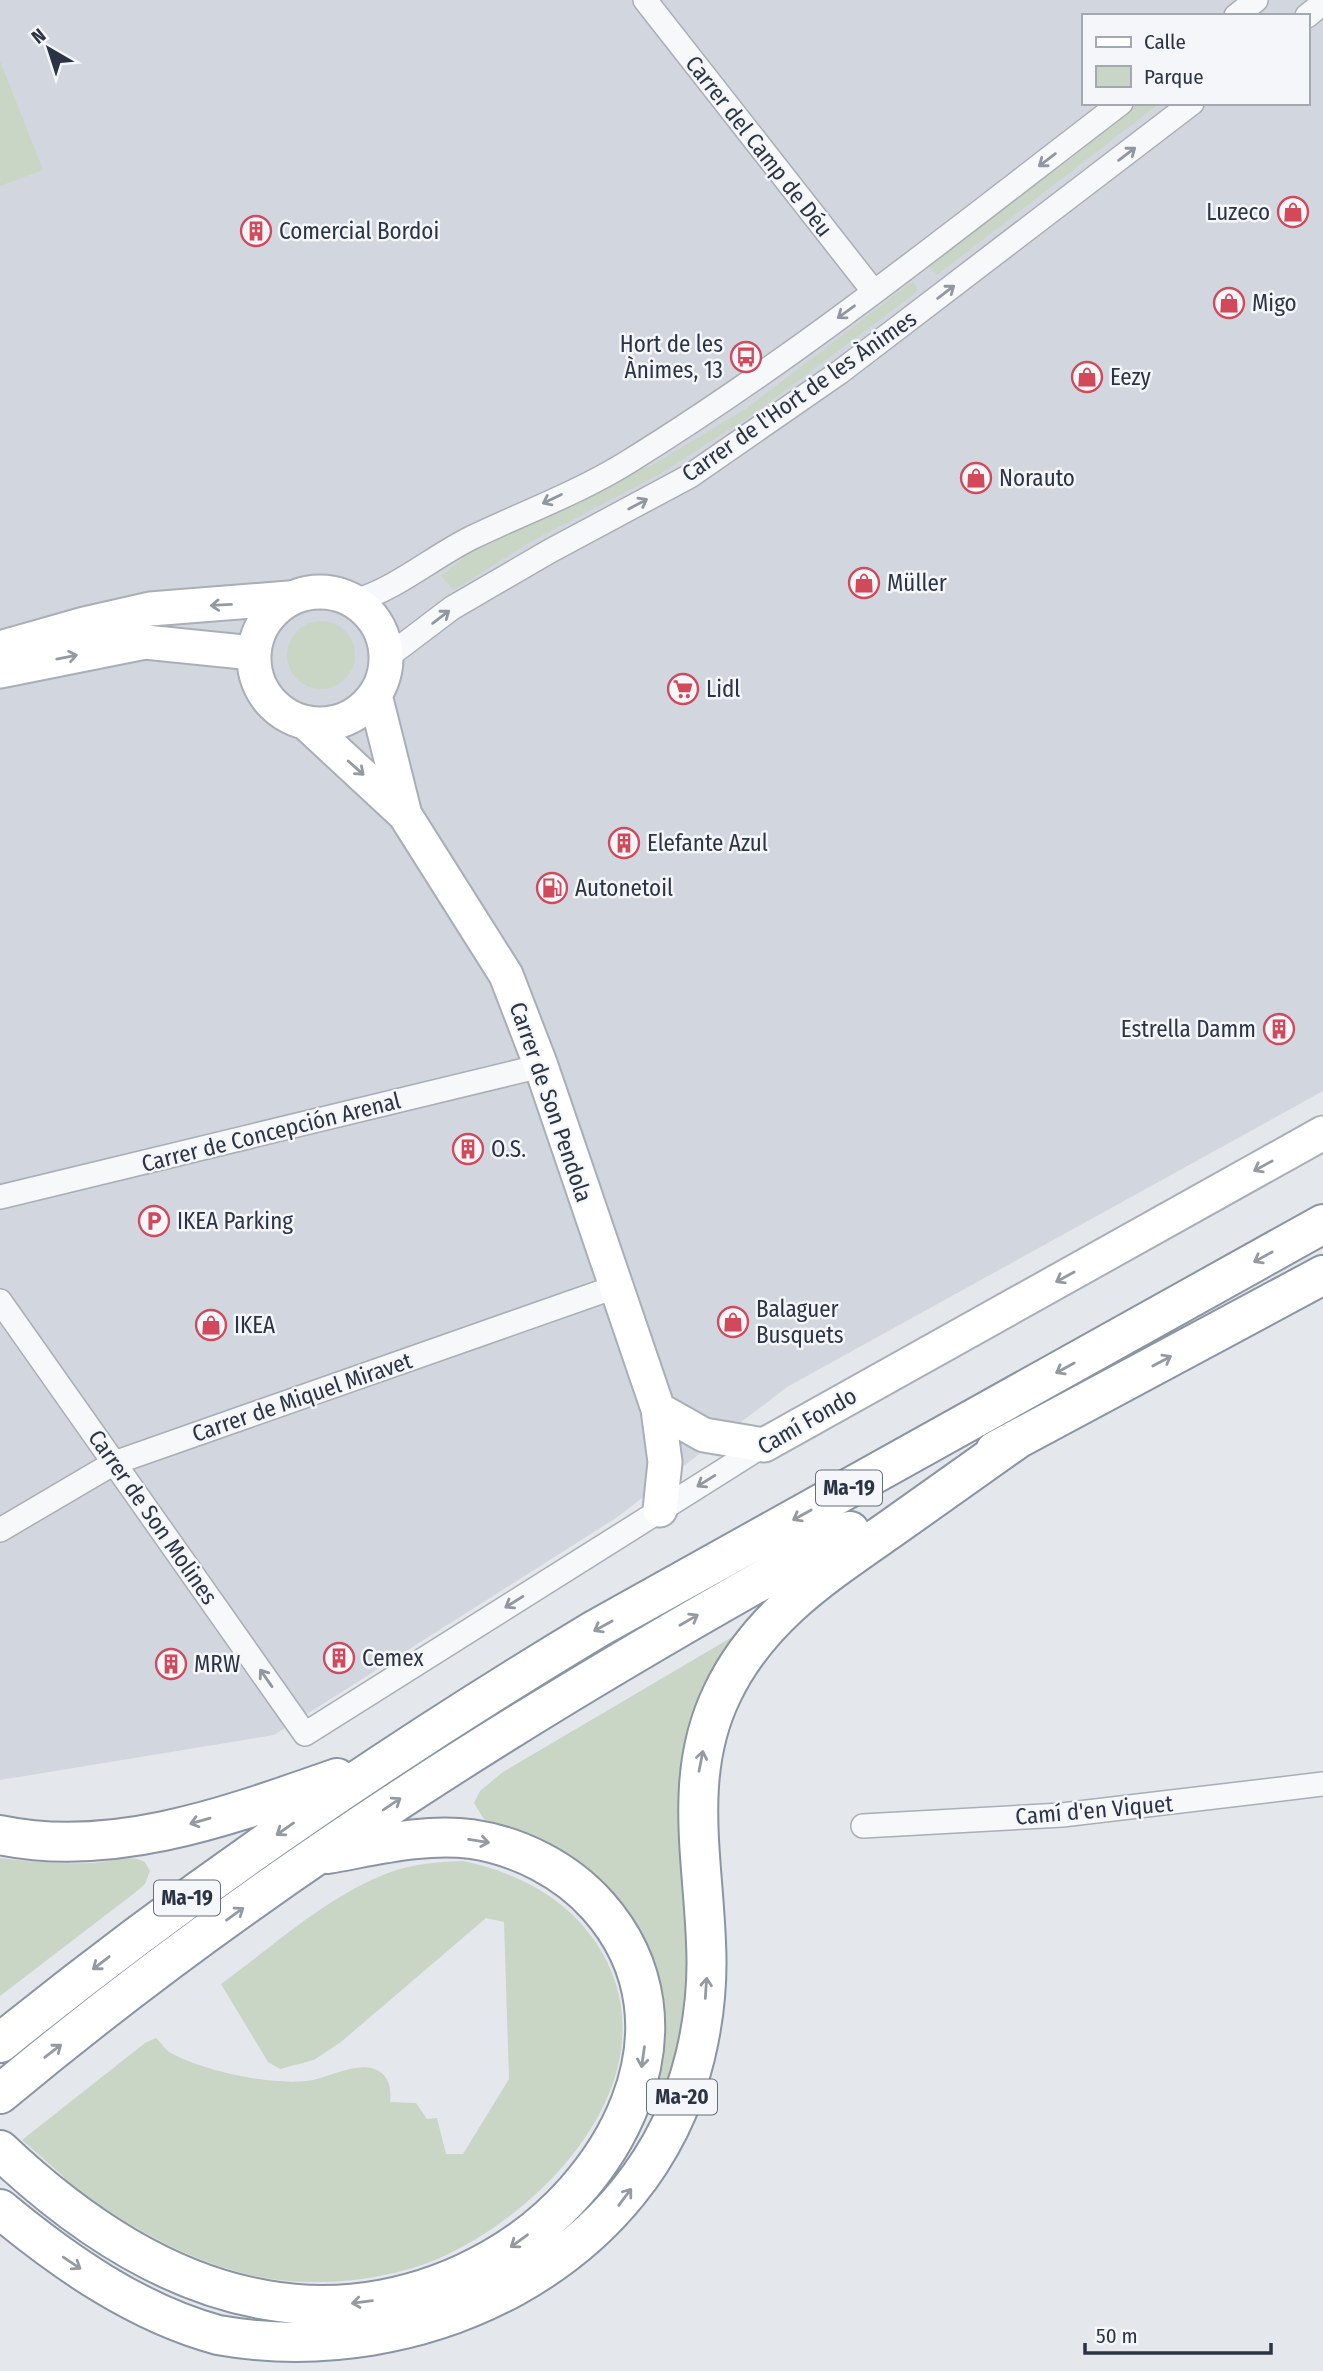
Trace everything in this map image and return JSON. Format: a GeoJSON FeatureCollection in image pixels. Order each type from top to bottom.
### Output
{"type":"FeatureCollection","features":[{"type":"Feature","properties":{"kind":"highway","name":"Ma-19"},"geometry":{"type":"LineString","coordinates":[[0,2043],[160,1918],[382,1762],[596,1629],[1323,1224]]}},
{"type":"Feature","properties":{"kind":"highway","name":"Ma-19"},"geometry":{"type":"LineString","coordinates":[[0,2094],[136,1987],[315,1856],[457,1760],[608,1667],[1016,1440],[1323,1275]]}},
{"type":"Feature","properties":{"kind":"highway","name":"Ma-20"},"geometry":{"type":"LineString","coordinates":[[8,2216],[98,2281],[171,2319],[240,2340],[302,2348],[379,2344],[429,2332],[492,2307],[564,2261],[608,2218],[643,2172],[674,2117],[695,2057],[706,1979],[705,1916],[696,1824],[699,1768],[711,1721],[732,1675],[772,1619],[806,1588],[1016,1440]]}},
{"type":"Feature","properties":{"kind":"highway"},"geometry":{"type":"LineString","coordinates":[[0,1835],[72,1842],[132,1837],[182,1827],[275,1799],[382,1762]]}},
{"type":"Feature","properties":{"kind":"highway","name":"Ma-20"},"geometry":{"type":"LineString","coordinates":[[0,2150],[48,2191],[122,2244],[195,2281],[268,2301],[333,2305],[405,2295],[472,2270],[541,2225],[582,2183],[607,2150],[629,2109],[645,2051],[644,2006],[626,1947],[606,1916],[575,1883],[534,1858],[492,1843],[470,1839],[424,1839],[315,1856]]}},
{"type":"Feature","properties":{"kind":"street","name":"Carrer del Camp de Déu"},"geometry":{"type":"LineString","coordinates":[[645,0],[874,292]]}},
{"type":"Feature","properties":{"kind":"street"},"geometry":{"type":"LineString","coordinates":[[1238,14],[1256,0]]}},
{"type":"Feature","properties":{"kind":"street"},"geometry":{"type":"LineString","coordinates":[[1309,14],[1323,3]]}},
{"type":"Feature","properties":{"kind":"street","name":"Carrer de l'Hort de les Ànimes"},"geometry":{"type":"LineString","coordinates":[[355,601],[381,593],[466,541],[626,464],[748,383],[874,292],[1118,105]]}},
{"type":"Feature","properties":{"kind":"street","name":"Carrer de l'Hort de les Ànimes"},"geometry":{"type":"LineString","coordinates":[[386,658],[452,608],[550,551],[691,475],[840,372],[1189,105]]}},
{"type":"Feature","properties":{"kind":"street"},"geometry":{"type":"LineString","coordinates":[[0,648],[150,609],[289,598],[311,591],[334,592],[355,601],[372,616],[383,636],[386,658],[383,677],[375,695],[362,709],[346,719],[326,724],[306,723],[286,715],[272,704],[254,672],[253,653],[259,631],[271,612],[289,598]]}},
{"type":"Feature","properties":{"kind":"street"},"geometry":{"type":"LineString","coordinates":[[0,671],[145,642],[253,653]]}},
{"type":"Feature","properties":{"kind":"street","name":"Carrer de Son Pendola"},"geometry":{"type":"LineString","coordinates":[[375,695],[405,815]]}},
{"type":"Feature","properties":{"kind":"street","name":"Carrer de Son Pendola"},"geometry":{"type":"LineString","coordinates":[[306,723],[405,815],[506,975],[541,1066],[658,1409],[665,1462],[660,1510]]}},
{"type":"Feature","properties":{"kind":"street","name":"Carrer de Concepción Arenal"},"geometry":{"type":"LineString","coordinates":[[0,1197],[541,1066]]}},
{"type":"Feature","properties":{"kind":"street","name":"Camí Fondo"},"geometry":{"type":"LineString","coordinates":[[305,1734],[764,1445],[1323,1133]]}},
{"type":"Feature","properties":{"kind":"street","name":"Carrer de Miquel Miravet"},"geometry":{"type":"LineString","coordinates":[[0,1530],[114,1463],[615,1287]]}},
{"type":"Feature","properties":{"kind":"street","name":"Carrer de Son Molines"},"geometry":{"type":"LineString","coordinates":[[0,1301],[305,1734]]}},
{"type":"Feature","properties":{"kind":"street"},"geometry":{"type":"LineString","coordinates":[[658,1409],[704,1435],[764,1445]]}},
{"type":"Feature","properties":{"kind":"street","name":"Camí d'en Viquet"},"geometry":{"type":"LineString","coordinates":[[863,1826],[1062,1815],[1323,1784]]}},
{"type":"Feature","properties":{"kind":"shaded area"},"geometry":{"type":"Polygon","coordinates":[[[0,0],[1323,0],[1323,1091],[787,1387],[616,1518],[274,1735],[0,1780],[0,0]]]}},
{"type":"Feature","properties":{"kind":"green space"},"geometry":{"type":"Polygon","coordinates":[[[0,61],[43,170],[0,186],[0,61]]]}},
{"type":"Feature","properties":{"kind":"green space"},"geometry":{"type":"Polygon","coordinates":[[[1136,105],[1157,105],[937,275],[927,263],[1136,105]]]}},
{"type":"Feature","properties":{"kind":"green space"},"geometry":{"type":"Polygon","coordinates":[[[913,281],[918,291],[755,413],[660,474],[530,542],[454,590],[441,576],[480,544],[532,516],[654,464],[747,408],[913,281]]]}},
{"type":"Feature","properties":{"kind":"green space"},"geometry":{"type":"Polygon","coordinates":[[[321,621],[334,624],[345,631],[352,642],[355,655],[352,668],[345,679],[334,686],[321,689],[308,686],[297,679],[290,668],[287,655],[290,642],[297,631],[308,624],[321,621]]]}},
{"type":"Feature","properties":{"kind":"green space"},"geometry":{"type":"Polygon","coordinates":[[[739,1633],[691,1948],[683,2036],[657,2116],[646,2111],[663,2010],[648,1950],[635,1925],[616,1897],[597,1878],[487,1824],[474,1803],[480,1791],[503,1772],[739,1633]]]}},
{"type":"Feature","properties":{"kind":"green space"},"geometry":{"type":"Polygon","coordinates":[[[0,1858],[97,1863],[132,1858],[145,1862],[150,1871],[145,1884],[132,1895],[0,1996],[0,1858]]]}},
{"type":"Feature","properties":{"kind":"green space"},"geometry":{"type":"Polygon","coordinates":[[[463,1861],[501,1872],[537,1888],[569,1911],[583,1925],[595,1941],[617,1989],[622,2037],[613,2083],[591,2128],[561,2169],[523,2205],[482,2235],[440,2258],[382,2276],[299,2282],[250,2275],[193,2256],[140,2230],[65,2182],[64,2177],[22,2140],[145,2043],[156,2038],[169,2052],[185,2060],[260,2079],[298,2082],[357,2068],[377,2070],[388,2081],[390,2102],[416,2103],[427,2119],[437,2118],[446,2154],[463,2154],[509,2079],[504,1922],[486,1918],[341,2042],[314,2060],[280,2069],[268,2062],[221,1984],[319,1910],[361,1885],[403,1868],[463,1861]]]}},
{"type":"Feature","properties":{"kind":"place","name":"Luzeco"},"geometry":{"type":"Point","coordinates":[1293,212]}},
{"type":"Feature","properties":{"kind":"place","name":"Comercial Bordoi"},"geometry":{"type":"Point","coordinates":[256,231]}},
{"type":"Feature","properties":{"kind":"place","name":"Migo"},"geometry":{"type":"Point","coordinates":[1229,303]}},
{"type":"Feature","properties":{"kind":"place","name":"Hort de les Ànimes, 13"},"geometry":{"type":"Point","coordinates":[746,357]}},
{"type":"Feature","properties":{"kind":"place","name":"Eezy"},"geometry":{"type":"Point","coordinates":[1087,377]}},
{"type":"Feature","properties":{"kind":"place","name":"Norauto"},"geometry":{"type":"Point","coordinates":[976,478]}},
{"type":"Feature","properties":{"kind":"place","name":"Müller"},"geometry":{"type":"Point","coordinates":[864,583]}},
{"type":"Feature","properties":{"kind":"place","name":"Lidl"},"geometry":{"type":"Point","coordinates":[683,689]}},
{"type":"Feature","properties":{"kind":"place","name":"Elefante Azul"},"geometry":{"type":"Point","coordinates":[624,843]}},
{"type":"Feature","properties":{"kind":"place","name":"Autonetoil"},"geometry":{"type":"Point","coordinates":[552,888]}},
{"type":"Feature","properties":{"kind":"place","name":"Estrella Damm"},"geometry":{"type":"Point","coordinates":[1279,1029]}},
{"type":"Feature","properties":{"kind":"place","name":"O.S."},"geometry":{"type":"Point","coordinates":[468,1149]}},
{"type":"Feature","properties":{"kind":"place","name":"IKEA Parking"},"geometry":{"type":"Point","coordinates":[154,1221]}},
{"type":"Feature","properties":{"kind":"place","name":"Balaguer Busquets"},"geometry":{"type":"Point","coordinates":[733,1322]}},
{"type":"Feature","properties":{"kind":"place","name":"IKEA"},"geometry":{"type":"Point","coordinates":[211,1325]}},
{"type":"Feature","properties":{"kind":"place","name":"Cemex"},"geometry":{"type":"Point","coordinates":[339,1658]}},
{"type":"Feature","properties":{"kind":"place","name":"MRW"},"geometry":{"type":"Point","coordinates":[171,1664]}}]}
